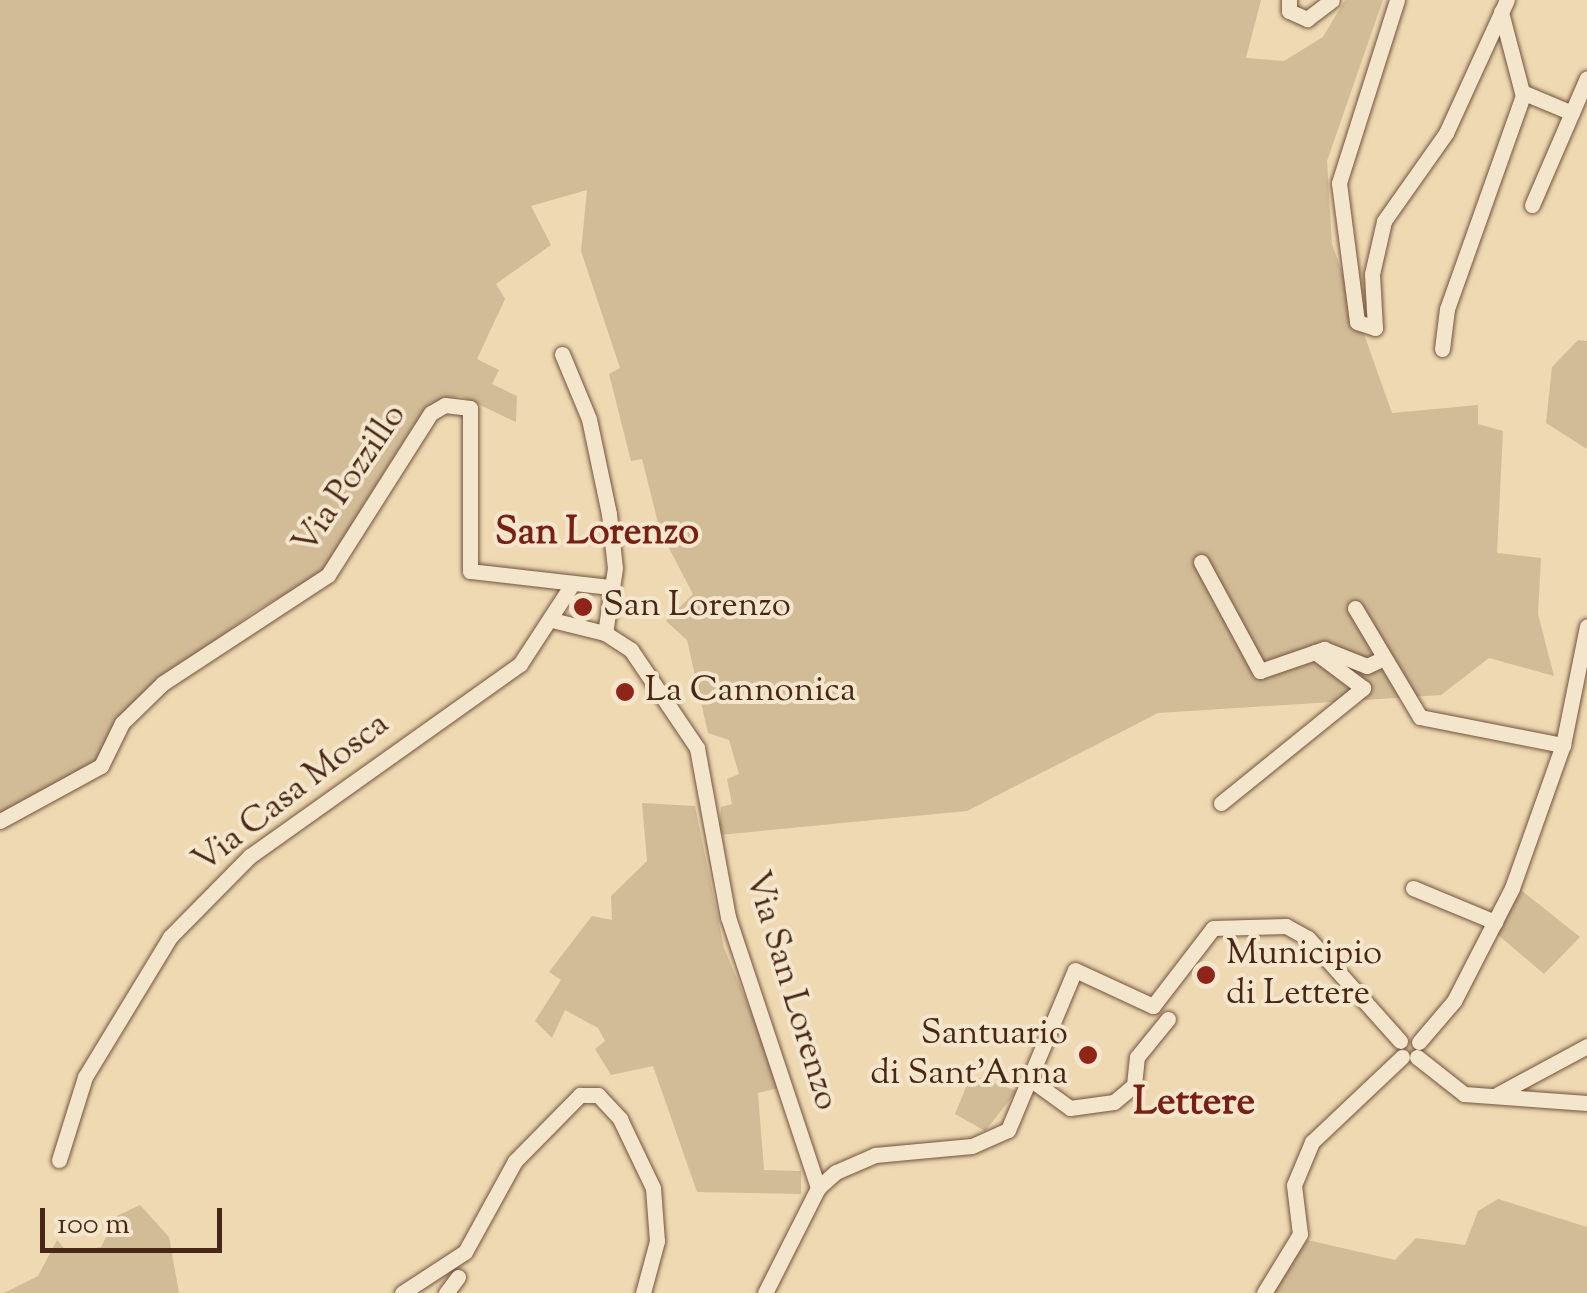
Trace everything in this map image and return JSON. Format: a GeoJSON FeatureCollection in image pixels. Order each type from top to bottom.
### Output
{"type":"FeatureCollection","features":[{"type":"Feature","properties":{"kind":"street"},"geometry":{"type":"LineString","coordinates":[[1289,0],[1288,11],[1307,19],[1332,0]]}},
{"type":"Feature","properties":{"kind":"street"},"geometry":{"type":"LineString","coordinates":[[1397,0],[1338,183],[1358,322],[1375,328],[1372,274],[1384,220],[1446,133],[1504,6]]}},
{"type":"Feature","properties":{"kind":"street"},"geometry":{"type":"LineString","coordinates":[[1442,349],[1447,309],[1522,92],[1504,6]]}},
{"type":"Feature","properties":{"kind":"street"},"geometry":{"type":"LineString","coordinates":[[1532,205],[1587,78]]}},
{"type":"Feature","properties":{"kind":"street"},"geometry":{"type":"LineString","coordinates":[[1522,92],[1572,113]]}},
{"type":"Feature","properties":{"kind":"street"},"geometry":{"type":"LineString","coordinates":[[562,354],[589,418],[609,514],[611,587],[605,633]]}},
{"type":"Feature","properties":{"kind":"street","name":"Via Pozzillo"},"geometry":{"type":"LineString","coordinates":[[0,821],[100,766],[122,723],[163,683],[328,575],[413,438],[445,404],[470,408],[470,571],[569,588],[611,587]]}},
{"type":"Feature","properties":{"kind":"street"},"geometry":{"type":"LineString","coordinates":[[1201,562],[1254,667],[1315,652],[1367,666],[1382,659]]}},
{"type":"Feature","properties":{"kind":"street"},"geometry":{"type":"LineString","coordinates":[[556,621],[569,588]]}},
{"type":"Feature","properties":{"kind":"street"},"geometry":{"type":"LineString","coordinates":[[1355,608],[1420,717],[1564,745]]}},
{"type":"Feature","properties":{"kind":"street","name":"Via San Lorenzo"},"geometry":{"type":"LineString","coordinates":[[556,621],[605,633],[658,682],[704,763],[728,917],[818,1188]]}},
{"type":"Feature","properties":{"kind":"street","name":"Via Casa Mosca"},"geometry":{"type":"LineString","coordinates":[[59,1160],[85,1077],[190,915],[250,856],[502,678],[556,621]]}},
{"type":"Feature","properties":{"kind":"street"},"geometry":{"type":"LineString","coordinates":[[1264,1293],[1300,1234],[1294,1185],[1312,1142],[1454,1001],[1495,922],[1578,718],[1587,626]]}},
{"type":"Feature","properties":{"kind":"street"},"geometry":{"type":"LineString","coordinates":[[1220,803],[1363,688],[1315,652]]}},
{"type":"Feature","properties":{"kind":"street"},"geometry":{"type":"LineString","coordinates":[[1413,888],[1495,922]]}},
{"type":"Feature","properties":{"kind":"street"},"geometry":{"type":"LineString","coordinates":[[765,1293],[818,1188],[875,1154],[992,1141],[1020,1114],[1034,1082],[1044,1026],[1075,970],[1153,1006],[1214,928],[1286,926],[1308,938],[1448,1087],[1587,1103]]}},
{"type":"Feature","properties":{"kind":"street"},"geometry":{"type":"LineString","coordinates":[[1034,1082],[1070,1108],[1114,1102],[1134,1085],[1148,1044],[1168,1019]]}},
{"type":"Feature","properties":{"kind":"street"},"geometry":{"type":"LineString","coordinates":[[1498,1094],[1587,1046]]}},
{"type":"Feature","properties":{"kind":"street"},"geometry":{"type":"LineString","coordinates":[[402,1293],[465,1252],[516,1161],[560,1108],[598,1096],[644,1164],[657,1240],[643,1293]]}},
{"type":"Feature","properties":{"kind":"street"},"geometry":{"type":"LineString","coordinates":[[446,1293],[458,1278]]}},
{"type":"Feature","properties":{"kind":"shaded area"},"geometry":{"type":"Polygon","coordinates":[[[0,0],[1261,0],[1246,58],[1284,61],[1323,37],[1345,0],[1383,0],[1327,161],[1332,244],[1392,413],[1478,405],[1478,424],[1503,431],[1497,553],[1541,558],[1538,614],[1554,676],[1489,658],[1441,695],[1158,713],[967,811],[719,835],[721,807],[732,804],[727,779],[739,774],[729,740],[708,733],[687,640],[666,621],[693,594],[660,531],[642,459],[631,461],[609,374],[620,368],[581,251],[587,190],[531,206],[551,245],[496,284],[505,299],[477,359],[499,370],[492,384],[517,396],[516,422],[461,396],[443,399],[413,426],[320,575],[255,611],[140,698],[95,762],[0,813],[0,0]]]}},
{"type":"Feature","properties":{"kind":"shaded area"},"geometry":{"type":"Polygon","coordinates":[[[1578,340],[1587,341],[1587,449],[1546,423],[1552,367],[1578,340]]]}},
{"type":"Feature","properties":{"kind":"shaded area"},"geometry":{"type":"Polygon","coordinates":[[[642,803],[695,806],[724,948],[783,1087],[758,1093],[764,1170],[801,1171],[801,1194],[697,1192],[653,1066],[611,1075],[595,1049],[605,1041],[598,1028],[565,1010],[552,1038],[535,1021],[561,980],[549,972],[592,916],[612,920],[611,896],[647,861],[642,803]]]}},
{"type":"Feature","properties":{"kind":"shaded area"},"geometry":{"type":"Polygon","coordinates":[[[1521,890],[1580,937],[1544,974],[1497,934],[1521,890]]]}},
{"type":"Feature","properties":{"kind":"shaded area"},"geometry":{"type":"Polygon","coordinates":[[[971,1075],[1017,1091],[985,1131],[955,1114],[971,1075]]]}},
{"type":"Feature","properties":{"kind":"shaded area"},"geometry":{"type":"Polygon","coordinates":[[[1498,1199],[1587,1227],[1587,1293],[1273,1293],[1307,1240],[1395,1260],[1416,1238],[1465,1245],[1478,1211],[1498,1199]]]}},
{"type":"Feature","properties":{"kind":"shaded area"},"geometry":{"type":"Polygon","coordinates":[[[140,1205],[169,1237],[179,1293],[4,1293],[38,1276],[57,1240],[68,1253],[101,1247],[117,1216],[140,1205]]]}},
{"type":"Feature","properties":{"kind":"place","name":"San Lorenzo"},"geometry":{"type":"Point","coordinates":[583,607]}},
{"type":"Feature","properties":{"kind":"place","name":"La Cannonica"},"geometry":{"type":"Point","coordinates":[625,692]}},
{"type":"Feature","properties":{"kind":"place","name":"Municipio di Lettere"},"geometry":{"type":"Point","coordinates":[1206,975]}},
{"type":"Feature","properties":{"kind":"place","name":"Santuario di Sant'Anna"},"geometry":{"type":"Point","coordinates":[1088,1055]}},
{"type":"Feature","properties":{"kind":"district","name":"San Lorenzo"},"geometry":{"type":"Point","coordinates":[597,535]}},
{"type":"Feature","properties":{"kind":"district","name":"Lettere"},"geometry":{"type":"Point","coordinates":[1194,1104]}}]}
